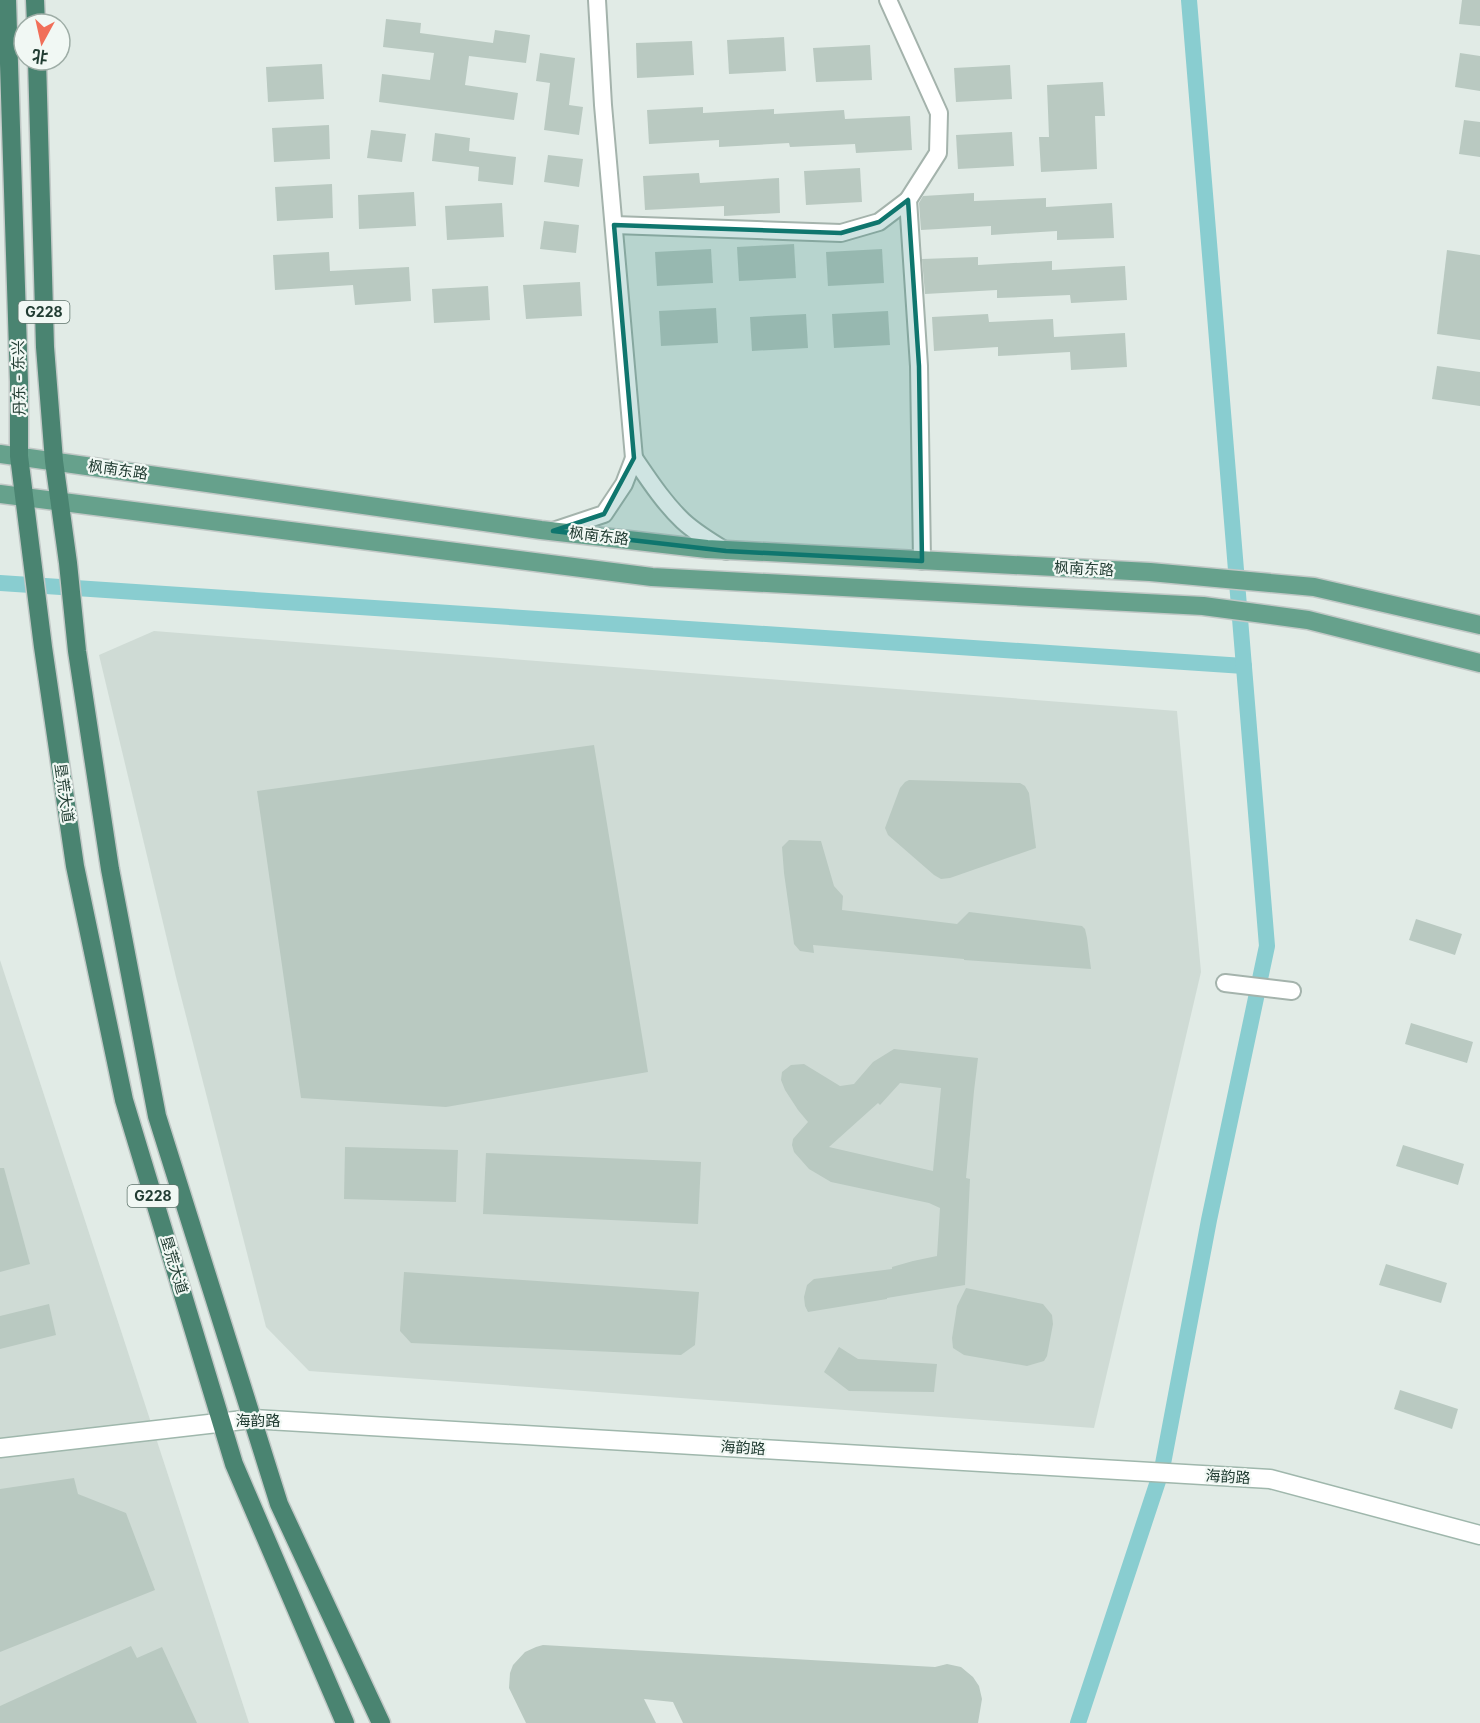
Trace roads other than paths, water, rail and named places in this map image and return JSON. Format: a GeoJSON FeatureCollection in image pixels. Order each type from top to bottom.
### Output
{"type":"FeatureCollection","features":[{"type":"Feature","properties":{"kind":"highway","name":"丹东 - 东兴"},"geometry":{"type":"LineString","coordinates":[[8,0],[19,370],[19,456],[43,647]]}},
{"type":"Feature","properties":{"kind":"highway","name":"丹东 - 东兴"},"geometry":{"type":"LineString","coordinates":[[37,72],[45,347],[54,461],[77,651]]}},
{"type":"Feature","properties":{"kind":"highway","name":"垦荒大道"},"geometry":{"type":"LineString","coordinates":[[43,647],[75,866],[124,1100],[234,1464],[345,1723]]}},
{"type":"Feature","properties":{"kind":"highway","name":"垦荒大道"},"geometry":{"type":"LineString","coordinates":[[77,651],[110,869],[157,1116],[279,1504],[381,1723]]}},
{"type":"Feature","properties":{"kind":"main road","name":"枫南东路"},"geometry":{"type":"LineString","coordinates":[[0,454],[553,531],[726,551],[1150,573],[1314,588],[1480,625]]}},
{"type":"Feature","properties":{"kind":"main road","name":"枫南东路"},"geometry":{"type":"LineString","coordinates":[[0,494],[652,577],[1203,606],[1308,620],[1480,663]]}},
{"type":"Feature","properties":{"kind":"main road","name":"海韵路"},"geometry":{"type":"LineString","coordinates":[[0,1448],[252,1419],[1270,1479],[1480,1535]]}},
{"type":"Feature","properties":{"kind":"street"},"geometry":{"type":"LineString","coordinates":[[553,531],[604,514],[624,484],[634,458],[603,105],[597,0]]}},
{"type":"Feature","properties":{"kind":"street"},"geometry":{"type":"LineString","coordinates":[[614,225],[841,233],[879,222],[908,200],[938,153],[939,112],[888,0]]}},
{"type":"Feature","properties":{"kind":"street"},"geometry":{"type":"LineString","coordinates":[[908,200],[919,366],[922,561]]}},
{"type":"Feature","properties":{"kind":"street"},"geometry":{"type":"LineString","coordinates":[[634,458],[683,521],[726,551]]}},
{"type":"Feature","properties":{"kind":"street"},"geometry":{"type":"LineString","coordinates":[[1225,983],[1292,991]]}},
{"type":"Feature","properties":{"kind":"waterway"},"geometry":{"type":"LineString","coordinates":[[1078,1723],[1162,1469],[1209,1220],[1267,946],[1189,0]]}},
{"type":"Feature","properties":{"kind":"waterway"},"geometry":{"type":"LineString","coordinates":[[0,583],[1244,666]]}}]}
